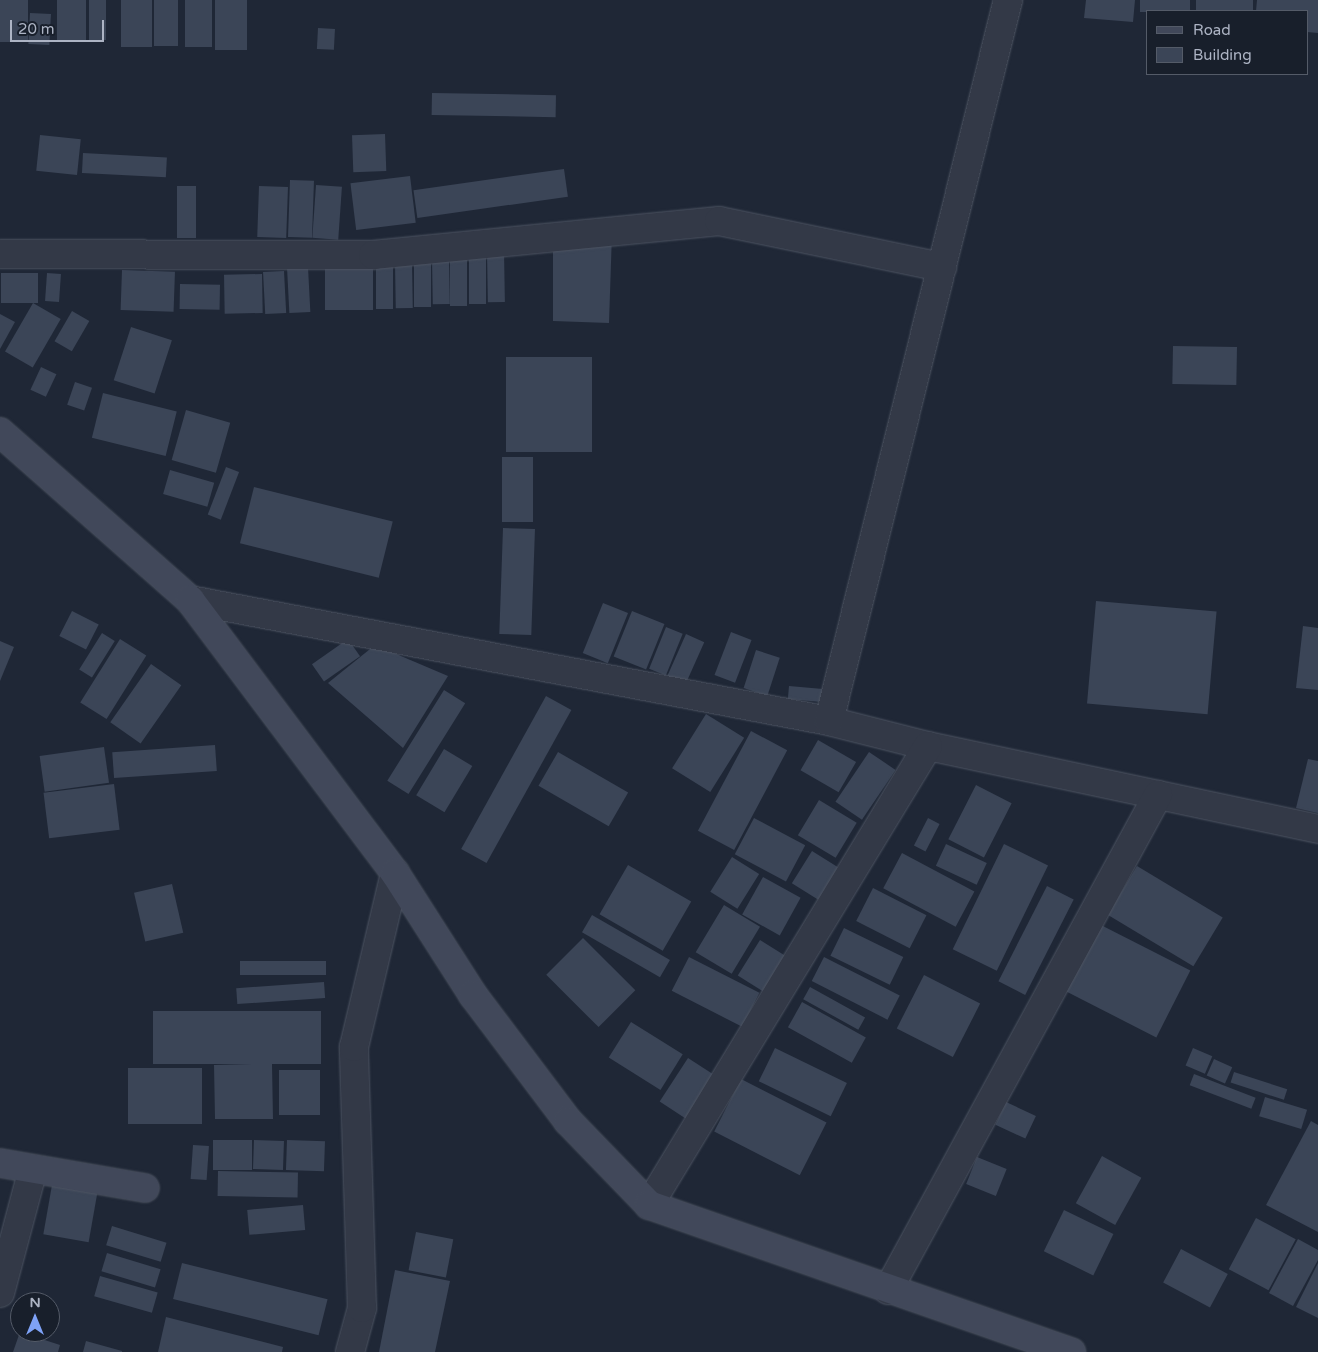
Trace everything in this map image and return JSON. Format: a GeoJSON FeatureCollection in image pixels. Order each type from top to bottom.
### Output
{"type":"FeatureCollection","features":[{"type":"Feature","properties":{"kind":"main road"},"geometry":{"type":"LineString","coordinates":[[0,432],[190,600],[395,873],[473,995],[568,1121],[649,1205],[888,1290],[1071,1352]]}},
{"type":"Feature","properties":{"kind":"main road"},"geometry":{"type":"LineString","coordinates":[[0,1163],[145,1188]]}},
{"type":"Feature","properties":{"kind":"street"},"geometry":{"type":"LineString","coordinates":[[829,721],[1008,0]]}},
{"type":"Feature","properties":{"kind":"street"},"geometry":{"type":"LineString","coordinates":[[0,254],[373,255],[719,221],[942,267]]}},
{"type":"Feature","properties":{"kind":"street"},"geometry":{"type":"LineString","coordinates":[[190,600],[829,721],[928,746],[1318,829]]}},
{"type":"Feature","properties":{"kind":"street"},"geometry":{"type":"LineString","coordinates":[[649,1205],[928,746]]}},
{"type":"Feature","properties":{"kind":"street"},"geometry":{"type":"LineString","coordinates":[[888,1290],[1158,795]]}},
{"type":"Feature","properties":{"kind":"street"},"geometry":{"type":"LineString","coordinates":[[350,1352],[362,1308],[354,1047],[395,873]]}},
{"type":"Feature","properties":{"kind":"street"},"geometry":{"type":"LineString","coordinates":[[0,1293],[34,1169]]}},
{"type":"Feature","properties":{"kind":"building"},"geometry":{"type":"Polygon","coordinates":[[[0,0],[28,0],[28,42],[0,42],[0,0]]]}},
{"type":"Feature","properties":{"kind":"building"},"geometry":{"type":"Polygon","coordinates":[[[57,0],[86,0],[86,42],[57,42],[57,0]]]}},
{"type":"Feature","properties":{"kind":"building"},"geometry":{"type":"Polygon","coordinates":[[[89,0],[106,0],[106,40],[89,40],[89,0]]]}},
{"type":"Feature","properties":{"kind":"building"},"geometry":{"type":"Polygon","coordinates":[[[121,0],[152,0],[152,47],[121,47],[121,0]]]}},
{"type":"Feature","properties":{"kind":"building"},"geometry":{"type":"Polygon","coordinates":[[[154,0],[178,0],[178,46],[154,46],[154,0]]]}},
{"type":"Feature","properties":{"kind":"building"},"geometry":{"type":"Polygon","coordinates":[[[185,0],[212,0],[212,47],[185,47],[185,0]]]}},
{"type":"Feature","properties":{"kind":"building"},"geometry":{"type":"Polygon","coordinates":[[[215,0],[247,0],[247,50],[215,50],[215,0]]]}},
{"type":"Feature","properties":{"kind":"building"},"geometry":{"type":"Polygon","coordinates":[[[1086,0],[1135,0],[1133,22],[1084,18],[1086,0]]]}},
{"type":"Feature","properties":{"kind":"building"},"geometry":{"type":"Polygon","coordinates":[[[1140,0],[1190,0],[1190,10],[1146,10],[1146,12],[1140,12],[1140,0]]]}},
{"type":"Feature","properties":{"kind":"building"},"geometry":{"type":"Polygon","coordinates":[[[1196,0],[1253,0],[1253,10],[1196,10],[1196,0]]]}},
{"type":"Feature","properties":{"kind":"building"},"geometry":{"type":"Polygon","coordinates":[[[1257,0],[1318,0],[1318,33],[1308,32],[1308,10],[1256,10],[1257,0]]]}},
{"type":"Feature","properties":{"kind":"building"},"geometry":{"type":"Polygon","coordinates":[[[30,13],[51,14],[49,45],[28,44],[30,13]]]}},
{"type":"Feature","properties":{"kind":"building"},"geometry":{"type":"Polygon","coordinates":[[[318,28],[335,29],[334,50],[317,49],[318,28]]]}},
{"type":"Feature","properties":{"kind":"building"},"geometry":{"type":"Polygon","coordinates":[[[432,93],[556,95],[556,117],[432,115],[432,93]]]}},
{"type":"Feature","properties":{"kind":"building"},"geometry":{"type":"Polygon","coordinates":[[[385,134],[386,171],[353,172],[352,135],[385,134]]]}},
{"type":"Feature","properties":{"kind":"building"},"geometry":{"type":"Polygon","coordinates":[[[40,135],[81,139],[77,175],[36,171],[40,135]]]}},
{"type":"Feature","properties":{"kind":"building"},"geometry":{"type":"Polygon","coordinates":[[[83,153],[167,157],[166,177],[82,173],[83,153]]]}},
{"type":"Feature","properties":{"kind":"building"},"geometry":{"type":"Polygon","coordinates":[[[564,169],[568,197],[417,218],[413,190],[564,169]]]}},
{"type":"Feature","properties":{"kind":"building"},"geometry":{"type":"Polygon","coordinates":[[[410,176],[416,223],[356,230],[350,183],[410,176]]]}},
{"type":"Feature","properties":{"kind":"building"},"geometry":{"type":"Polygon","coordinates":[[[290,180],[314,181],[312,238],[288,237],[290,180]]]}},
{"type":"Feature","properties":{"kind":"building"},"geometry":{"type":"Polygon","coordinates":[[[316,185],[342,187],[338,240],[312,238],[316,185]]]}},
{"type":"Feature","properties":{"kind":"building"},"geometry":{"type":"Polygon","coordinates":[[[177,186],[196,186],[196,238],[177,238],[177,186]]]}},
{"type":"Feature","properties":{"kind":"building"},"geometry":{"type":"Polygon","coordinates":[[[259,186],[288,187],[286,238],[257,237],[259,186]]]}},
{"type":"Feature","properties":{"kind":"building"},"geometry":{"type":"Polygon","coordinates":[[[612,233],[609,323],[553,321],[553,247],[612,233]]]}},
{"type":"Feature","properties":{"kind":"building"},"geometry":{"type":"Polygon","coordinates":[[[487,251],[504,251],[505,302],[488,302],[487,251]]]}},
{"type":"Feature","properties":{"kind":"building"},"geometry":{"type":"Polygon","coordinates":[[[469,253],[486,253],[486,304],[469,304],[469,253]]]}},
{"type":"Feature","properties":{"kind":"building"},"geometry":{"type":"Polygon","coordinates":[[[450,255],[467,255],[467,306],[450,306],[450,255]]]}},
{"type":"Feature","properties":{"kind":"building"},"geometry":{"type":"Polygon","coordinates":[[[432,258],[449,258],[450,304],[433,304],[432,258]]]}},
{"type":"Feature","properties":{"kind":"building"},"geometry":{"type":"Polygon","coordinates":[[[414,261],[431,261],[431,307],[414,307],[414,261]]]}},
{"type":"Feature","properties":{"kind":"building"},"geometry":{"type":"Polygon","coordinates":[[[395,263],[412,263],[413,308],[396,308],[395,263]]]}},
{"type":"Feature","properties":{"kind":"building"},"geometry":{"type":"Polygon","coordinates":[[[376,265],[393,265],[393,309],[376,309],[376,265]]]}},
{"type":"Feature","properties":{"kind":"building"},"geometry":{"type":"Polygon","coordinates":[[[308,267],[310,312],[289,313],[287,268],[308,267]]]}},
{"type":"Feature","properties":{"kind":"building"},"geometry":{"type":"Polygon","coordinates":[[[325,267],[373,267],[373,310],[325,310],[325,267]]]}},
{"type":"Feature","properties":{"kind":"building"},"geometry":{"type":"Polygon","coordinates":[[[122,270],[175,272],[174,312],[121,310],[122,270]]]}},
{"type":"Feature","properties":{"kind":"building"},"geometry":{"type":"Polygon","coordinates":[[[284,271],[286,313],[265,314],[263,272],[284,271]]]}},
{"type":"Feature","properties":{"kind":"building"},"geometry":{"type":"Polygon","coordinates":[[[1,273],[38,273],[38,303],[1,303],[1,273]]]}},
{"type":"Feature","properties":{"kind":"building"},"geometry":{"type":"Polygon","coordinates":[[[47,273],[61,274],[59,302],[45,301],[47,273]]]}},
{"type":"Feature","properties":{"kind":"building"},"geometry":{"type":"Polygon","coordinates":[[[262,274],[263,313],[225,314],[224,275],[262,274]]]}},
{"type":"Feature","properties":{"kind":"building"},"geometry":{"type":"Polygon","coordinates":[[[180,284],[220,285],[220,310],[180,309],[180,284]]]}},
{"type":"Feature","properties":{"kind":"building"},"geometry":{"type":"Polygon","coordinates":[[[33,303],[61,319],[33,367],[5,351],[33,303]]]}},
{"type":"Feature","properties":{"kind":"building"},"geometry":{"type":"Polygon","coordinates":[[[72,311],[89,321],[72,351],[54,341],[72,311]]]}},
{"type":"Feature","properties":{"kind":"building"},"geometry":{"type":"Polygon","coordinates":[[[0,314],[15,322],[0,349],[0,314]]]}},
{"type":"Feature","properties":{"kind":"building"},"geometry":{"type":"Polygon","coordinates":[[[131,327],[172,340],[155,394],[114,380],[131,327]]]}},
{"type":"Feature","properties":{"kind":"building"},"geometry":{"type":"Polygon","coordinates":[[[1173,346],[1237,347],[1236,385],[1172,384],[1173,346]]]}},
{"type":"Feature","properties":{"kind":"building"},"geometry":{"type":"Polygon","coordinates":[[[506,357],[592,357],[592,452],[506,452],[506,357]]]}},
{"type":"Feature","properties":{"kind":"building"},"geometry":{"type":"Polygon","coordinates":[[[41,367],[56,374],[46,397],[30,390],[41,367]]]}},
{"type":"Feature","properties":{"kind":"building"},"geometry":{"type":"Polygon","coordinates":[[[75,382],[92,388],[84,411],[67,405],[75,382]]]}},
{"type":"Feature","properties":{"kind":"building"},"geometry":{"type":"Polygon","coordinates":[[[103,393],[177,411],[166,456],[92,438],[103,393]]]}},
{"type":"Feature","properties":{"kind":"building"},"geometry":{"type":"Polygon","coordinates":[[[186,410],[230,423],[216,473],[172,460],[186,410]]]}},
{"type":"Feature","properties":{"kind":"building"},"geometry":{"type":"Polygon","coordinates":[[[502,457],[533,457],[533,522],[502,522],[502,457]]]}},
{"type":"Feature","properties":{"kind":"building"},"geometry":{"type":"Polygon","coordinates":[[[226,467],[239,472],[221,520],[208,515],[226,467]]]}},
{"type":"Feature","properties":{"kind":"building"},"geometry":{"type":"Polygon","coordinates":[[[170,470],[214,483],[207,507],[163,494],[170,470]]]}},
{"type":"Feature","properties":{"kind":"building"},"geometry":{"type":"Polygon","coordinates":[[[254,487],[393,522],[379,578],[240,543],[254,487]]]}},
{"type":"Feature","properties":{"kind":"building"},"geometry":{"type":"Polygon","coordinates":[[[503,528],[535,529],[531,635],[499,634],[503,528]]]}},
{"type":"Feature","properties":{"kind":"building"},"geometry":{"type":"Polygon","coordinates":[[[1096,601],[1217,612],[1208,714],[1087,704],[1096,601]]]}},
{"type":"Feature","properties":{"kind":"building"},"geometry":{"type":"Polygon","coordinates":[[[603,603],[628,613],[608,663],[583,653],[603,603]]]}},
{"type":"Feature","properties":{"kind":"building"},"geometry":{"type":"Polygon","coordinates":[[[72,611],[99,625],[86,650],[59,636],[72,611]]]}},
{"type":"Feature","properties":{"kind":"building"},"geometry":{"type":"Polygon","coordinates":[[[632,611],[664,624],[646,670],[614,656],[632,611]]]}},
{"type":"Feature","properties":{"kind":"building"},"geometry":{"type":"Polygon","coordinates":[[[1303,626],[1318,628],[1318,690],[1296,688],[1303,626]]]}},
{"type":"Feature","properties":{"kind":"building"},"geometry":{"type":"Polygon","coordinates":[[[666,627],[683,634],[666,675],[649,669],[666,627]]]}},
{"type":"Feature","properties":{"kind":"building"},"geometry":{"type":"Polygon","coordinates":[[[731,632],[752,640],[735,683],[715,675],[731,632]]]}},
{"type":"Feature","properties":{"kind":"building"},"geometry":{"type":"Polygon","coordinates":[[[102,633],[115,641],[92,677],[79,669],[102,633]]]}},
{"type":"Feature","properties":{"kind":"building"},"geometry":{"type":"Polygon","coordinates":[[[686,634],[704,642],[685,685],[667,677],[686,634]]]}},
{"type":"Feature","properties":{"kind":"building"},"geometry":{"type":"Polygon","coordinates":[[[120,639],[146,655],[107,719],[80,703],[120,639]]]}},
{"type":"Feature","properties":{"kind":"building"},"geometry":{"type":"Polygon","coordinates":[[[348,639],[360,656],[324,681],[312,664],[348,639]]]}},
{"type":"Feature","properties":{"kind":"building"},"geometry":{"type":"Polygon","coordinates":[[[0,641],[14,647],[0,681],[0,641]]]}},
{"type":"Feature","properties":{"kind":"building"},"geometry":{"type":"Polygon","coordinates":[[[375,645],[448,676],[403,748],[328,683],[375,645]]]}},
{"type":"Feature","properties":{"kind":"building"},"geometry":{"type":"Polygon","coordinates":[[[756,650],[780,658],[767,696],[744,688],[756,650]]]}},
{"type":"Feature","properties":{"kind":"building"},"geometry":{"type":"Polygon","coordinates":[[[151,664],[181,685],[141,743],[110,722],[151,664]]]}},
{"type":"Feature","properties":{"kind":"building"},"geometry":{"type":"Polygon","coordinates":[[[789,686],[826,689],[825,702],[788,699],[789,686]]]}},
{"type":"Feature","properties":{"kind":"building"},"geometry":{"type":"Polygon","coordinates":[[[444,690],[465,703],[408,794],[387,781],[444,690]]]}},
{"type":"Feature","properties":{"kind":"building"},"geometry":{"type":"Polygon","coordinates":[[[546,696],[571,710],[487,863],[461,849],[546,696]]]}},
{"type":"Feature","properties":{"kind":"building"},"geometry":{"type":"Polygon","coordinates":[[[706,714],[744,738],[710,792],[672,768],[706,714]]]}},
{"type":"Feature","properties":{"kind":"building"},"geometry":{"type":"Polygon","coordinates":[[[751,731],[787,750],[734,850],[698,831],[751,731]]]}},
{"type":"Feature","properties":{"kind":"building"},"geometry":{"type":"Polygon","coordinates":[[[818,740],[856,762],[839,792],[800,770],[818,740]]]}},
{"type":"Feature","properties":{"kind":"building"},"geometry":{"type":"Polygon","coordinates":[[[215,745],[217,771],[114,778],[112,752],[215,745]]]}},
{"type":"Feature","properties":{"kind":"building"},"geometry":{"type":"Polygon","coordinates":[[[104,747],[109,783],[45,792],[40,756],[104,747]]]}},
{"type":"Feature","properties":{"kind":"building"},"geometry":{"type":"Polygon","coordinates":[[[444,749],[472,766],[444,812],[416,795],[444,749]]]}},
{"type":"Feature","properties":{"kind":"building"},"geometry":{"type":"Polygon","coordinates":[[[558,752],[628,792],[609,826],[538,786],[558,752]]]}},
{"type":"Feature","properties":{"kind":"building"},"geometry":{"type":"Polygon","coordinates":[[[869,752],[896,770],[862,820],[835,802],[869,752]]]}},
{"type":"Feature","properties":{"kind":"building"},"geometry":{"type":"Polygon","coordinates":[[[1308,759],[1318,761],[1318,813],[1296,808],[1308,759]]]}},
{"type":"Feature","properties":{"kind":"building"},"geometry":{"type":"Polygon","coordinates":[[[114,784],[120,830],[49,838],[44,793],[114,784]]]}},
{"type":"Feature","properties":{"kind":"building"},"geometry":{"type":"Polygon","coordinates":[[[976,785],[1012,803],[984,858],[948,839],[976,785]]]}},
{"type":"Feature","properties":{"kind":"building"},"geometry":{"type":"Polygon","coordinates":[[[819,800],[857,823],[836,858],[798,835],[819,800]]]}},
{"type":"Feature","properties":{"kind":"building"},"geometry":{"type":"Polygon","coordinates":[[[754,818],[805,845],[786,881],[735,854],[754,818]]]}},
{"type":"Feature","properties":{"kind":"building"},"geometry":{"type":"Polygon","coordinates":[[[928,818],[940,824],[926,852],[914,846],[928,818]]]}},
{"type":"Feature","properties":{"kind":"building"},"geometry":{"type":"Polygon","coordinates":[[[946,844],[987,863],[977,885],[936,866],[946,844]]]}},
{"type":"Feature","properties":{"kind":"building"},"geometry":{"type":"Polygon","coordinates":[[[1004,844],[1048,865],[997,971],[953,949],[1004,844]]]}},
{"type":"Feature","properties":{"kind":"building"},"geometry":{"type":"Polygon","coordinates":[[[812,851],[841,869],[821,901],[792,883],[812,851]]]}},
{"type":"Feature","properties":{"kind":"building"},"geometry":{"type":"Polygon","coordinates":[[[902,853],[974,891],[956,927],[883,888],[902,853]]]}},
{"type":"Feature","properties":{"kind":"building"},"geometry":{"type":"Polygon","coordinates":[[[732,857],[759,874],[737,909],[710,892],[732,857]]]}},
{"type":"Feature","properties":{"kind":"building"},"geometry":{"type":"Polygon","coordinates":[[[628,865],[691,901],[663,951],[600,914],[628,865]]]}},
{"type":"Feature","properties":{"kind":"building"},"geometry":{"type":"Polygon","coordinates":[[[1137,866],[1223,918],[1193,966],[1108,915],[1137,866]]]}},
{"type":"Feature","properties":{"kind":"building"},"geometry":{"type":"Polygon","coordinates":[[[763,877],[801,898],[780,935],[742,915],[763,877]]]}},
{"type":"Feature","properties":{"kind":"building"},"geometry":{"type":"Polygon","coordinates":[[[172,884],[183,933],[145,941],[134,893],[172,884]]]}},
{"type":"Feature","properties":{"kind":"building"},"geometry":{"type":"Polygon","coordinates":[[[1047,886],[1074,900],[1025,995],[998,981],[1047,886]]]}},
{"type":"Feature","properties":{"kind":"building"},"geometry":{"type":"Polygon","coordinates":[[[873,888],[926,915],[910,948],[856,921],[873,888]]]}},
{"type":"Feature","properties":{"kind":"building"},"geometry":{"type":"Polygon","coordinates":[[[724,905],[760,927],[732,974],[696,952],[724,905]]]}},
{"type":"Feature","properties":{"kind":"building"},"geometry":{"type":"Polygon","coordinates":[[[592,915],[670,960],[660,977],[582,932],[592,915]]]}},
{"type":"Feature","properties":{"kind":"building"},"geometry":{"type":"Polygon","coordinates":[[[1095,922],[1190,971],[1156,1037],[1061,989],[1095,922]]]}},
{"type":"Feature","properties":{"kind":"building"},"geometry":{"type":"Polygon","coordinates":[[[844,928],[903,957],[890,985],[830,956],[844,928]]]}},
{"type":"Feature","properties":{"kind":"building"},"geometry":{"type":"Polygon","coordinates":[[[583,938],[635,990],[599,1027],[546,975],[583,938]]]}},
{"type":"Feature","properties":{"kind":"building"},"geometry":{"type":"Polygon","coordinates":[[[760,940],[789,958],[767,994],[738,976],[760,940]]]}},
{"type":"Feature","properties":{"kind":"building"},"geometry":{"type":"Polygon","coordinates":[[[689,957],[759,993],[742,1027],[672,991],[689,957]]]}},
{"type":"Feature","properties":{"kind":"building"},"geometry":{"type":"Polygon","coordinates":[[[824,957],[900,996],[887,1020],[812,981],[824,957]]]}},
{"type":"Feature","properties":{"kind":"building"},"geometry":{"type":"Polygon","coordinates":[[[240,961],[326,961],[326,975],[240,975],[240,961]]]}},
{"type":"Feature","properties":{"kind":"building"},"geometry":{"type":"Polygon","coordinates":[[[924,975],[980,1004],[953,1057],[897,1028],[924,975]]]}},
{"type":"Feature","properties":{"kind":"building"},"geometry":{"type":"Polygon","coordinates":[[[324,982],[325,998],[237,1004],[236,988],[324,982]]]}},
{"type":"Feature","properties":{"kind":"building"},"geometry":{"type":"Polygon","coordinates":[[[810,987],[865,1018],[858,1030],[803,999],[810,987]]]}},
{"type":"Feature","properties":{"kind":"building"},"geometry":{"type":"Polygon","coordinates":[[[802,1002],[866,1037],[852,1063],[788,1027],[802,1002]]]}},
{"type":"Feature","properties":{"kind":"building"},"geometry":{"type":"Polygon","coordinates":[[[153,1011],[321,1011],[321,1064],[272,1064],[273,1119],[215,1119],[214,1065],[252,1064],[153,1064],[153,1011]]]}},
{"type":"Feature","properties":{"kind":"building"},"geometry":{"type":"Polygon","coordinates":[[[631,1022],[683,1054],[660,1090],[609,1058],[631,1022]]]}},
{"type":"Feature","properties":{"kind":"building"},"geometry":{"type":"Polygon","coordinates":[[[775,1048],[847,1083],[831,1116],[759,1081],[775,1048]]]}},
{"type":"Feature","properties":{"kind":"building"},"geometry":{"type":"Polygon","coordinates":[[[1193,1048],[1212,1056],[1205,1074],[1186,1065],[1193,1048]]]}},
{"type":"Feature","properties":{"kind":"building"},"geometry":{"type":"Polygon","coordinates":[[[688,1058],[717,1077],[689,1121],[660,1102],[688,1058]]]}},
{"type":"Feature","properties":{"kind":"building"},"geometry":{"type":"Polygon","coordinates":[[[1214,1059],[1232,1067],[1225,1084],[1207,1075],[1214,1059]]]}},
{"type":"Feature","properties":{"kind":"building"},"geometry":{"type":"Polygon","coordinates":[[[128,1068],[202,1068],[202,1124],[128,1124],[128,1068]]]}},
{"type":"Feature","properties":{"kind":"building"},"geometry":{"type":"Polygon","coordinates":[[[279,1070],[320,1070],[320,1115],[279,1115],[279,1070]]]}},
{"type":"Feature","properties":{"kind":"building"},"geometry":{"type":"Polygon","coordinates":[[[1234,1072],[1287,1089],[1284,1100],[1231,1082],[1234,1072]]]}},
{"type":"Feature","properties":{"kind":"building"},"geometry":{"type":"Polygon","coordinates":[[[1194,1074],[1256,1098],[1251,1109],[1190,1085],[1194,1074]]]}},
{"type":"Feature","properties":{"kind":"building"},"geometry":{"type":"Polygon","coordinates":[[[741,1079],[827,1123],[800,1175],[714,1132],[741,1079]]]}},
{"type":"Feature","properties":{"kind":"building"},"geometry":{"type":"Polygon","coordinates":[[[1265,1097],[1307,1110],[1301,1129],[1259,1116],[1265,1097]]]}},
{"type":"Feature","properties":{"kind":"building"},"geometry":{"type":"Polygon","coordinates":[[[1006,1102],[1036,1116],[1025,1139],[995,1125],[1006,1102]]]}},
{"type":"Feature","properties":{"kind":"building"},"geometry":{"type":"Polygon","coordinates":[[[1311,1121],[1318,1125],[1318,1232],[1266,1205],[1311,1121]]]}},
{"type":"Feature","properties":{"kind":"building"},"geometry":{"type":"Polygon","coordinates":[[[213,1140],[252,1140],[252,1170],[213,1170],[213,1140]]]}},
{"type":"Feature","properties":{"kind":"building"},"geometry":{"type":"Polygon","coordinates":[[[254,1140],[284,1141],[283,1170],[253,1169],[254,1140]]]}},
{"type":"Feature","properties":{"kind":"building"},"geometry":{"type":"Polygon","coordinates":[[[287,1140],[325,1141],[324,1171],[286,1170],[287,1140]]]}},
{"type":"Feature","properties":{"kind":"building"},"geometry":{"type":"Polygon","coordinates":[[[193,1145],[209,1146],[207,1180],[191,1179],[193,1145]]]}},
{"type":"Feature","properties":{"kind":"building"},"geometry":{"type":"Polygon","coordinates":[[[1102,1156],[1141,1178],[1115,1225],[1076,1203],[1102,1156]]]}},
{"type":"Feature","properties":{"kind":"building"},"geometry":{"type":"Polygon","coordinates":[[[977,1157],[1007,1169],[996,1196],[966,1184],[977,1157]]]}},
{"type":"Feature","properties":{"kind":"building"},"geometry":{"type":"Polygon","coordinates":[[[218,1171],[298,1172],[298,1197],[218,1196],[218,1171]]]}},
{"type":"Feature","properties":{"kind":"building"},"geometry":{"type":"Polygon","coordinates":[[[52,1185],[97,1193],[89,1242],[43,1234],[52,1185]]]}},
{"type":"Feature","properties":{"kind":"building"},"geometry":{"type":"Polygon","coordinates":[[[303,1205],[305,1230],[249,1235],[247,1210],[303,1205]]]}},
{"type":"Feature","properties":{"kind":"building"},"geometry":{"type":"Polygon","coordinates":[[[1064,1210],[1113,1234],[1093,1275],[1044,1251],[1064,1210]]]}},
{"type":"Feature","properties":{"kind":"building"},"geometry":{"type":"Polygon","coordinates":[[[1256,1218],[1296,1239],[1269,1290],[1229,1269],[1256,1218]]]}},
{"type":"Feature","properties":{"kind":"building"},"geometry":{"type":"Polygon","coordinates":[[[112,1226],[167,1243],[161,1262],[106,1245],[112,1226]]]}},
{"type":"Feature","properties":{"kind":"building"},"geometry":{"type":"Polygon","coordinates":[[[416,1232],[453,1239],[446,1278],[409,1270],[416,1232]]]}},
{"type":"Feature","properties":{"kind":"building"},"geometry":{"type":"Polygon","coordinates":[[[1298,1239],[1318,1250],[1318,1260],[1293,1306],[1269,1293],[1298,1239]]]}},
{"type":"Feature","properties":{"kind":"building"},"geometry":{"type":"Polygon","coordinates":[[[1181,1249],[1228,1274],[1210,1307],[1163,1283],[1181,1249]]]}},
{"type":"Feature","properties":{"kind":"building"},"geometry":{"type":"Polygon","coordinates":[[[107,1253],[161,1269],[155,1288],[101,1271],[107,1253]]]}},
{"type":"Feature","properties":{"kind":"building"},"geometry":{"type":"Polygon","coordinates":[[[182,1263],[328,1299],[319,1335],[173,1299],[182,1263]]]}},
{"type":"Feature","properties":{"kind":"building"},"geometry":{"type":"Polygon","coordinates":[[[1318,1263],[1318,1318],[1296,1307],[1318,1263]]]}},
{"type":"Feature","properties":{"kind":"building"},"geometry":{"type":"Polygon","coordinates":[[[395,1270],[450,1281],[435,1352],[379,1352],[395,1270]]]}},
{"type":"Feature","properties":{"kind":"building"},"geometry":{"type":"Polygon","coordinates":[[[100,1276],[158,1293],[152,1313],[94,1296],[100,1276]]]}},
{"type":"Feature","properties":{"kind":"building"},"geometry":{"type":"Polygon","coordinates":[[[166,1317],[283,1347],[282,1352],[158,1352],[166,1317]]]}},
{"type":"Feature","properties":{"kind":"building"},"geometry":{"type":"Polygon","coordinates":[[[86,1341],[122,1351],[122,1352],[83,1352],[86,1341]]]}},
{"type":"Feature","properties":{"kind":"building"},"geometry":{"type":"Polygon","coordinates":[[[16,1342],[51,1342],[60,1345],[58,1352],[13,1352],[16,1342]]]}}]}
